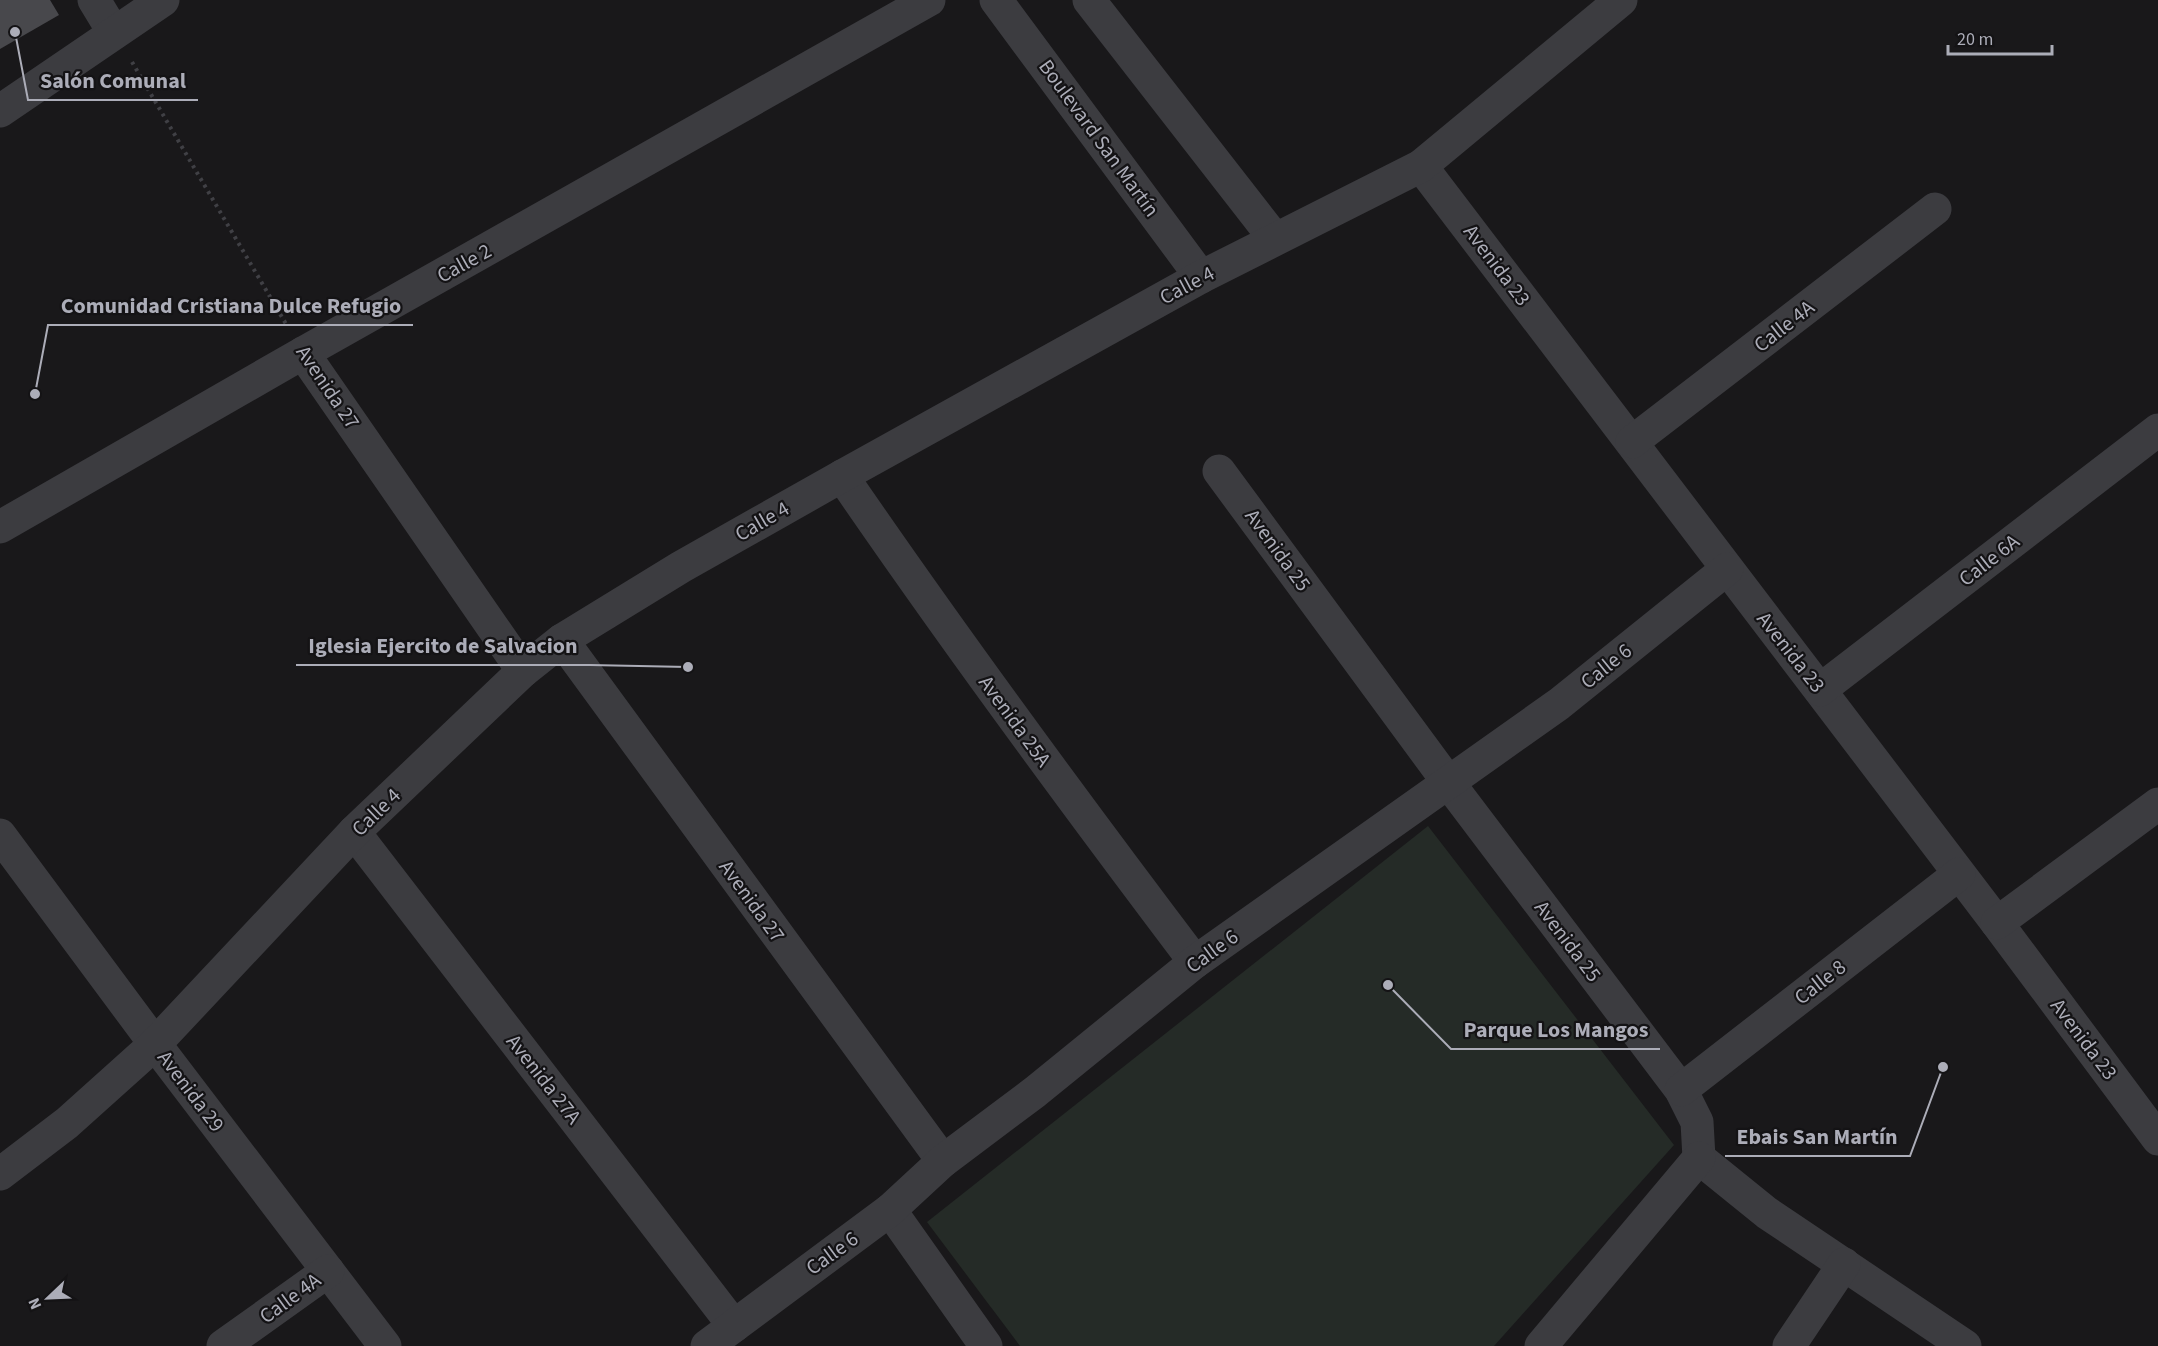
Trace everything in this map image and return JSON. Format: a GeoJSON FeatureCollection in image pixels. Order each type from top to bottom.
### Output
{"type":"FeatureCollection","features":[{"type":"Feature","properties":{"kind":"street"},"geometry":{"type":"LineString","coordinates":[[94,0],[114,33]]}},
{"type":"Feature","properties":{"kind":"street"},"geometry":{"type":"LineString","coordinates":[[0,111],[163,0]]}},
{"type":"Feature","properties":{"kind":"street","name":"Calle 2"},"geometry":{"type":"LineString","coordinates":[[0,527],[303,353],[929,0]]}},
{"type":"Feature","properties":{"kind":"street","name":"Boulevard San Martín"},"geometry":{"type":"LineString","coordinates":[[996,0],[1201,277]]}},
{"type":"Feature","properties":{"kind":"street"},"geometry":{"type":"LineString","coordinates":[[1089,0],[1275,239]]}},
{"type":"Feature","properties":{"kind":"street","name":"Calle 4"},"geometry":{"type":"LineString","coordinates":[[0,1174],[67,1123],[155,1044],[354,832],[523,671],[562,640],[681,567],[1201,277],[1421,166],[1621,0]]}},
{"type":"Feature","properties":{"kind":"street","name":"Avenida 23"},"geometry":{"type":"LineString","coordinates":[[1421,166],[1997,923],[2158,1139]]}},
{"type":"Feature","properties":{"kind":"street","name":"Calle 4A"},"geometry":{"type":"LineString","coordinates":[[1632,442],[1935,209]]}},
{"type":"Feature","properties":{"kind":"street","name":"Avenida 27"},"geometry":{"type":"LineString","coordinates":[[303,353],[523,671]]}},
{"type":"Feature","properties":{"kind":"street","name":"Calle 6A"},"geometry":{"type":"LineString","coordinates":[[1820,690],[2158,430]]}},
{"type":"Feature","properties":{"kind":"street","name":"Avenida 25"},"geometry":{"type":"LineString","coordinates":[[1220,471],[1448,782],[1681,1090],[1697,1122],[1699,1158]]}},
{"type":"Feature","properties":{"kind":"street","name":"Avenida 25A"},"geometry":{"type":"LineString","coordinates":[[842,476],[914,582],[1058,781],[1195,962]]}},
{"type":"Feature","properties":{"kind":"street","name":"Calle 6"},"geometry":{"type":"LineString","coordinates":[[707,1346],[890,1210],[943,1161],[1035,1092],[1195,962],[1559,704],[1727,570]]}},
{"type":"Feature","properties":{"kind":"street","name":"Avenida 27"},"geometry":{"type":"LineString","coordinates":[[562,640],[943,1161]]}},
{"type":"Feature","properties":{"kind":"street"},"geometry":{"type":"LineString","coordinates":[[1997,923],[2158,804]]}},
{"type":"Feature","properties":{"kind":"street","name":"Avenida 27A"},"geometry":{"type":"LineString","coordinates":[[354,832],[734,1326]]}},
{"type":"Feature","properties":{"kind":"street","name":"Avenida 29"},"geometry":{"type":"LineString","coordinates":[[0,835],[155,1044],[385,1346]]}},
{"type":"Feature","properties":{"kind":"street","name":"Calle 8"},"geometry":{"type":"LineString","coordinates":[[1681,1090],[1959,874]]}},
{"type":"Feature","properties":{"kind":"street"},"geometry":{"type":"LineString","coordinates":[[1541,1346],[1699,1158],[1767,1213],[1965,1346]]}},
{"type":"Feature","properties":{"kind":"street"},"geometry":{"type":"LineString","coordinates":[[890,1210],[986,1346]]}},
{"type":"Feature","properties":{"kind":"street"},"geometry":{"type":"LineString","coordinates":[[1789,1346],[1844,1264]]}},
{"type":"Feature","properties":{"kind":"street","name":"Calle 4A"},"geometry":{"type":"LineString","coordinates":[[223,1346],[328,1271]]}},
{"type":"Feature","properties":{"kind":"path","name":"Avenida 27"},"geometry":{"type":"LineString","coordinates":[[114,33],[303,353]]}},
{"type":"Feature","properties":{"kind":"shaded area"},"geometry":{"type":"Polygon","coordinates":[[[1428,826],[1674,1145],[1494,1346],[1020,1346],[927,1222],[1428,826]]]}},
{"type":"Feature","properties":{"kind":"building"},"geometry":{"type":"Polygon","coordinates":[[[0,0],[50,0],[59,15],[0,49],[0,0]]]}},
{"type":"Feature","properties":{"kind":"place","name":"Salón Comunal"},"geometry":{"type":"Point","coordinates":[15,32]}},
{"type":"Feature","properties":{"kind":"place","name":"Comunidad Cristiana Dulce Refugio"},"geometry":{"type":"Point","coordinates":[35,394]}},
{"type":"Feature","properties":{"kind":"place","name":"Iglesia Ejercito de Salvacion"},"geometry":{"type":"Point","coordinates":[688,667]}},
{"type":"Feature","properties":{"kind":"place","name":"Parque Los Mangos"},"geometry":{"type":"Point","coordinates":[1388,985]}},
{"type":"Feature","properties":{"kind":"place","name":"Ebais San Martín"},"geometry":{"type":"Point","coordinates":[1943,1067]}}]}
